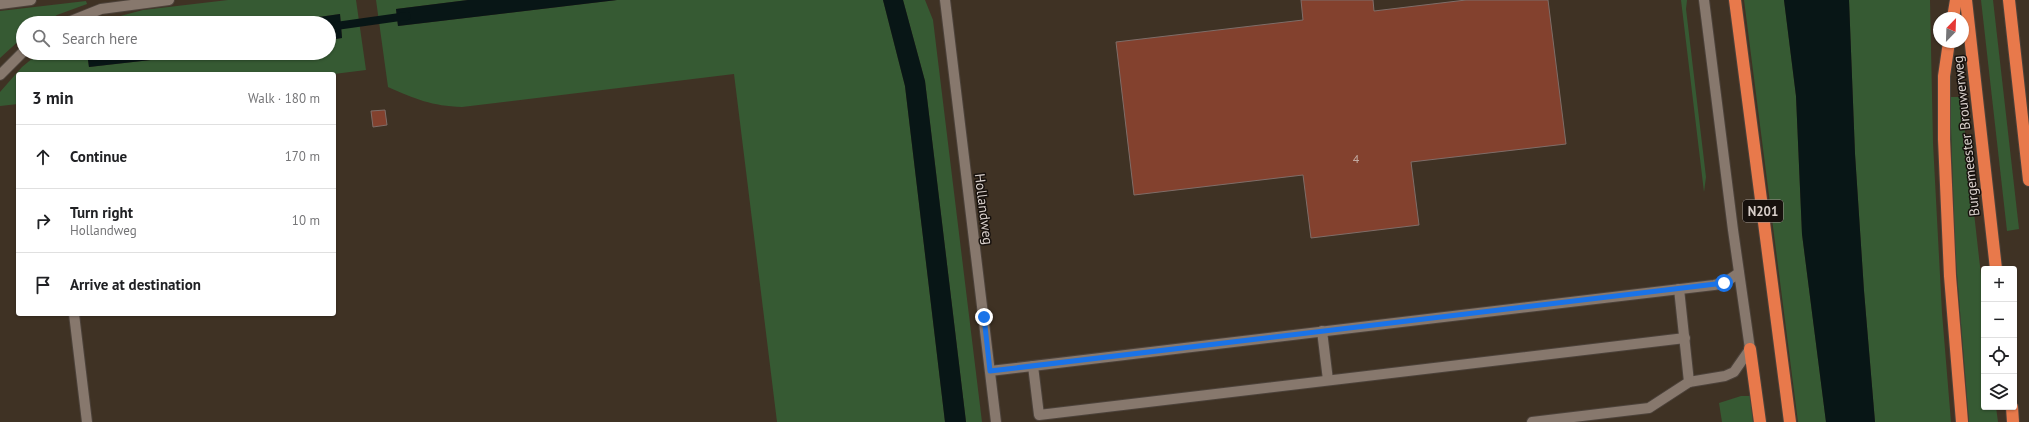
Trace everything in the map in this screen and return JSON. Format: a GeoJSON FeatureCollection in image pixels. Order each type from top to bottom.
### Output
{"type":"FeatureCollection","features":[{"type":"Feature","properties":{"kind":"highway","name":"N201"},"geometry":{"type":"LineString","coordinates":[[1735,0],[1790,422]]}},
{"type":"Feature","properties":{"kind":"highway"},"geometry":{"type":"LineString","coordinates":[[1954,12],[1956,0]]}},
{"type":"Feature","properties":{"kind":"highway","name":"Burgemeester Brouwerweg"},"geometry":{"type":"LineString","coordinates":[[1966,0],[1996,266]]}},
{"type":"Feature","properties":{"kind":"highway"},"geometry":{"type":"LineString","coordinates":[[2009,0],[2029,180]]}},
{"type":"Feature","properties":{"kind":"highway"},"geometry":{"type":"LineString","coordinates":[[1948,48],[1944,76],[1944,139],[1950,276],[1962,422]]}},
{"type":"Feature","properties":{"kind":"highway"},"geometry":{"type":"LineString","coordinates":[[1750,349],[1760,422]]}},
{"type":"Feature","properties":{"kind":"highway"},"geometry":{"type":"LineString","coordinates":[[2012,410],[2014,422]]}},
{"type":"Feature","properties":{"kind":"street"},"geometry":{"type":"LineString","coordinates":[[0,4],[31,0]]}},
{"type":"Feature","properties":{"kind":"street"},"geometry":{"type":"LineString","coordinates":[[84,16],[101,9],[169,0]]}},
{"type":"Feature","properties":{"kind":"street","name":"Hollandweg"},"geometry":{"type":"LineString","coordinates":[[945,0],[996,422]]}},
{"type":"Feature","properties":{"kind":"street"},"geometry":{"type":"LineString","coordinates":[[1532,422],[1649,408],[1689,382],[1725,376],[1734,372],[1750,349],[1704,0]]}},
{"type":"Feature","properties":{"kind":"street"},"geometry":{"type":"LineString","coordinates":[[0,75],[16,59]]}},
{"type":"Feature","properties":{"kind":"street"},"geometry":{"type":"LineString","coordinates":[[990,371],[1679,289],[1724,283],[1739,274]]}},
{"type":"Feature","properties":{"kind":"street"},"geometry":{"type":"LineString","coordinates":[[1679,289],[1689,382]]}},
{"type":"Feature","properties":{"kind":"street"},"geometry":{"type":"LineString","coordinates":[[74,316],[87,422]]}},
{"type":"Feature","properties":{"kind":"street"},"geometry":{"type":"LineString","coordinates":[[1322,331],[1328,380]]}},
{"type":"Feature","properties":{"kind":"street"},"geometry":{"type":"LineString","coordinates":[[1033,366],[1039,415],[1685,338]]}},
{"type":"Feature","properties":{"kind":"shaded area"},"geometry":{"type":"Polygon","coordinates":[[[0,0],[2029,0],[2029,422],[0,422],[0,0]]]}},
{"type":"Feature","properties":{"kind":"shaded area"},"geometry":{"type":"Polygon","coordinates":[[[468,0],[617,0],[398,26],[396,9],[468,0]]]}},
{"type":"Feature","properties":{"kind":"shaded area"},"geometry":{"type":"Polygon","coordinates":[[[883,0],[903,0],[925,81],[966,422],[945,422],[905,86],[883,0]]]}},
{"type":"Feature","properties":{"kind":"shaded area"},"geometry":{"type":"Polygon","coordinates":[[[1784,0],[1849,0],[1855,154],[1864,291],[1875,422],[1826,422],[1802,234],[1796,96],[1784,0]]]}},
{"type":"Feature","properties":{"kind":"shaded area"},"geometry":{"type":"Polygon","coordinates":[[[340,14],[342,38],[336,39],[336,16],[326,16],[340,14]]]}},
{"type":"Feature","properties":{"kind":"shaded area"},"geometry":{"type":"Polygon","coordinates":[[[88,60],[150,60],[89,67],[88,60]]]}},
{"type":"Feature","properties":{"kind":"green space"},"geometry":{"type":"Polygon","coordinates":[[[228,0],[356,0],[366,70],[336,74],[336,72],[18,72],[30,60],[88,60],[89,67],[150,60],[336,60],[336,39],[342,38],[340,14],[326,16],[120,16],[143,10],[228,0]]]}},
{"type":"Feature","properties":{"kind":"green space"},"geometry":{"type":"Polygon","coordinates":[[[376,0],[468,0],[396,9],[398,26],[617,0],[883,0],[905,86],[945,422],[777,422],[734,74],[462,107],[442,105],[415,98],[388,87],[376,0]]]}},
{"type":"Feature","properties":{"kind":"green space"},"geometry":{"type":"Polygon","coordinates":[[[903,0],[925,0],[933,20],[982,422],[966,422],[925,81],[903,0]]]}},
{"type":"Feature","properties":{"kind":"green space"},"geometry":{"type":"Polygon","coordinates":[[[1681,0],[1687,0],[1686,9],[1706,177],[1704,192],[1681,0]]]}},
{"type":"Feature","properties":{"kind":"green space"},"geometry":{"type":"Polygon","coordinates":[[[1744,0],[1784,0],[1796,96],[1802,234],[1826,422],[1798,422],[1744,0]]]}},
{"type":"Feature","properties":{"kind":"green space"},"geometry":{"type":"Polygon","coordinates":[[[1849,0],[1930,0],[1933,143],[1942,313],[1951,422],[1875,422],[1864,291],[1855,154],[1849,0]]]}},
{"type":"Feature","properties":{"kind":"green space"},"geometry":{"type":"Polygon","coordinates":[[[1981,0],[1993,0],[2019,229],[2007,231],[1981,0]]]}},
{"type":"Feature","properties":{"kind":"green space"},"geometry":{"type":"Polygon","coordinates":[[[86,1],[87,4],[55,16],[16,16],[16,43],[0,58],[0,11],[86,1]]]}},
{"type":"Feature","properties":{"kind":"green space"},"geometry":{"type":"Polygon","coordinates":[[[16,74],[16,104],[0,106],[0,92],[16,74]]]}},
{"type":"Feature","properties":{"kind":"green space"},"geometry":{"type":"Polygon","coordinates":[[[1950,97],[1961,97],[1981,275],[1981,410],[1996,410],[1998,422],[1969,422],[1955,249],[1950,97]]]}},
{"type":"Feature","properties":{"kind":"green space"},"geometry":{"type":"Polygon","coordinates":[[[1741,396],[1750,396],[1753,422],[1722,422],[1719,403],[1741,396]]]}},
{"type":"Feature","properties":{"kind":"building"},"geometry":{"type":"Polygon","coordinates":[[[1301,0],[1373,0],[1374,11],[1466,0],[1548,0],[1566,144],[1411,162],[1419,225],[1311,238],[1303,175],[1134,195],[1116,42],[1303,20],[1301,0]]]}},
{"type":"Feature","properties":{"kind":"building"},"geometry":{"type":"Polygon","coordinates":[[[385,110],[387,125],[373,127],[371,111],[385,110]]]}},
{"type":"Feature","properties":{"kind":"waterway"},"geometry":{"type":"LineString","coordinates":[[336,26],[407,16]]}},
{"type":"Feature","properties":{"kind":"route"},"geometry":{"type":"LineString","coordinates":[[984,317],[990,371],[1724,283]]}}]}
